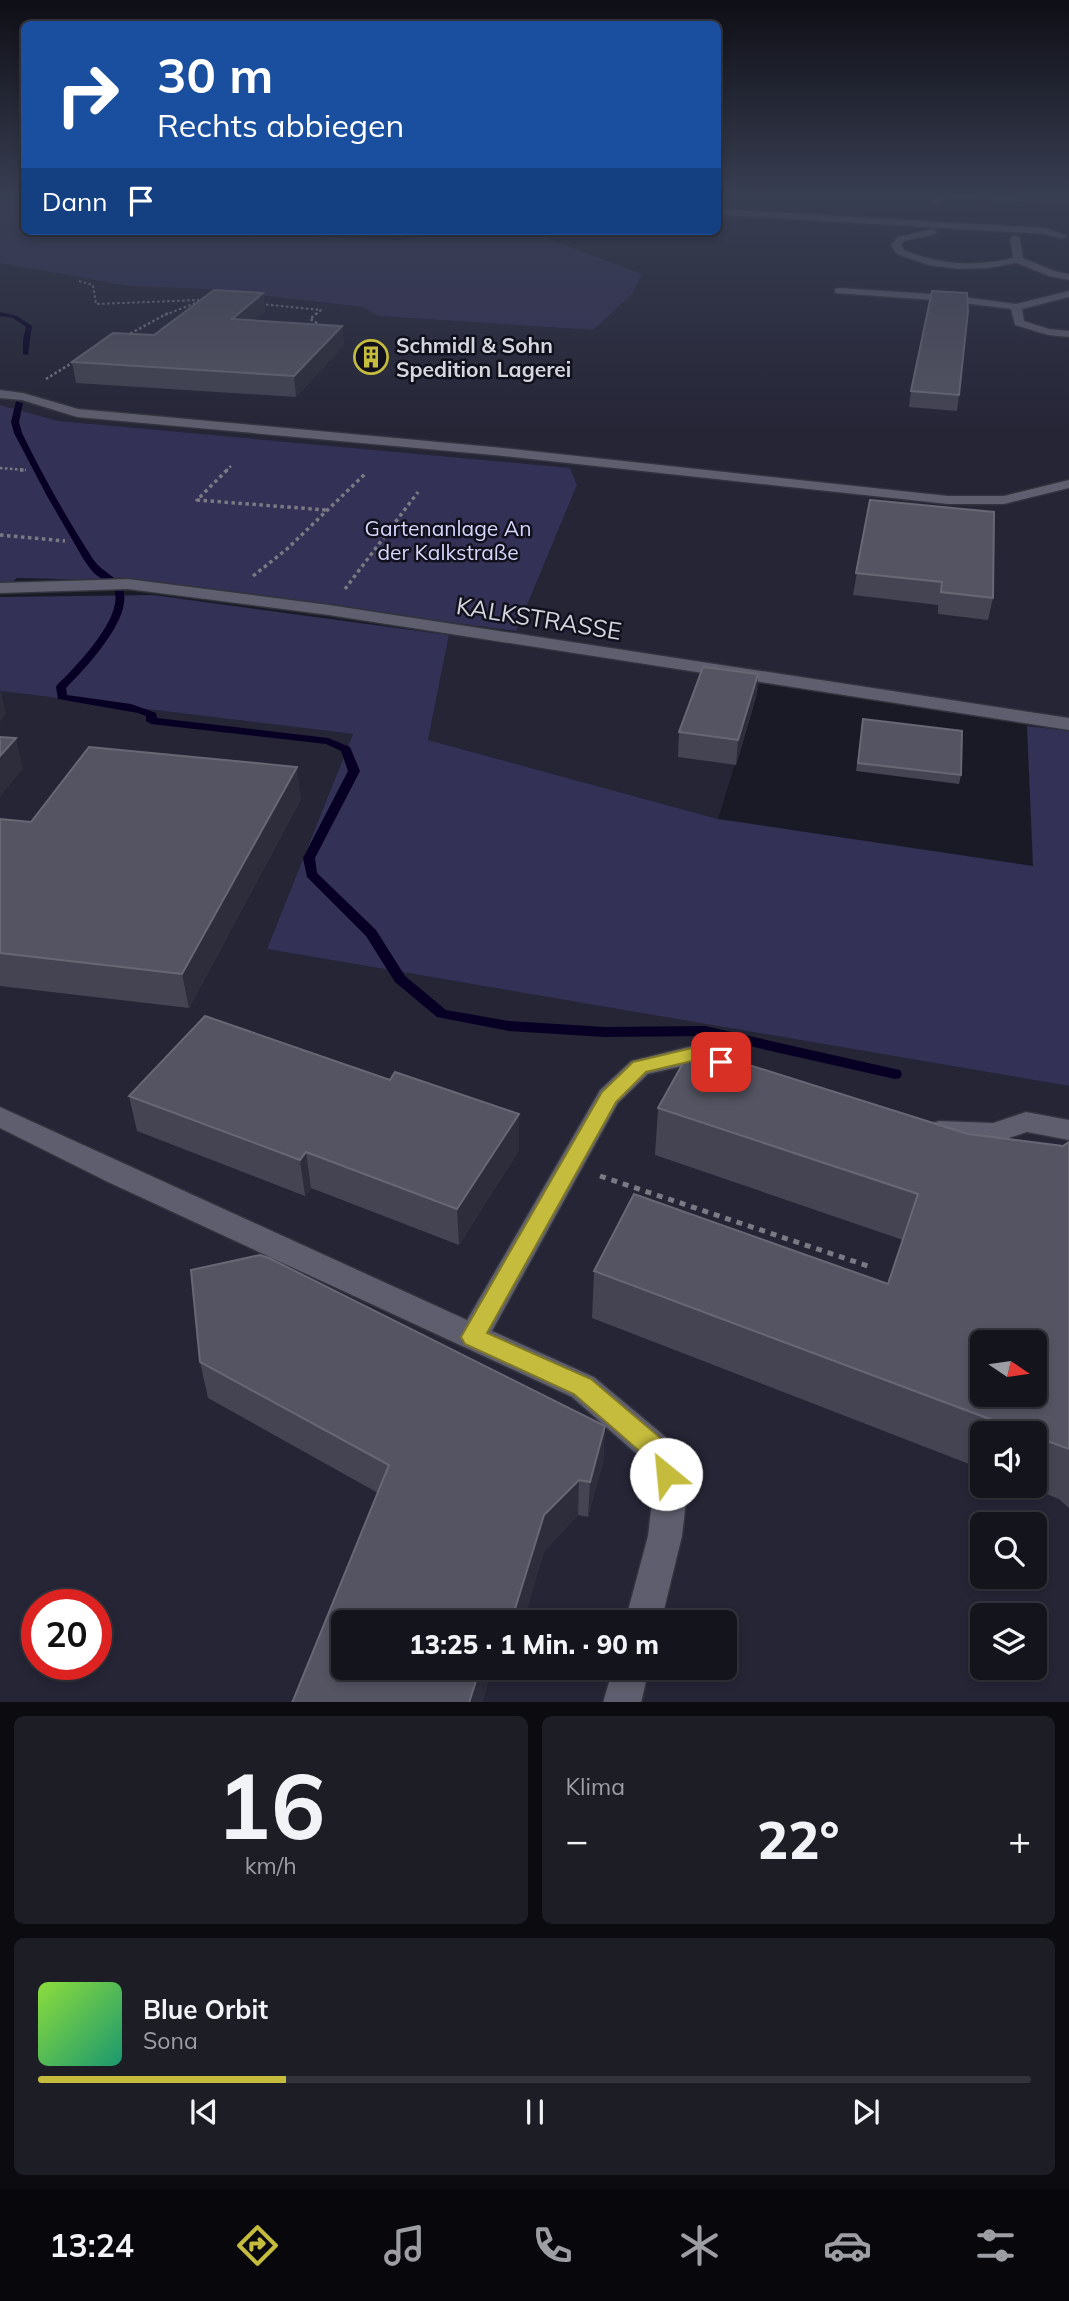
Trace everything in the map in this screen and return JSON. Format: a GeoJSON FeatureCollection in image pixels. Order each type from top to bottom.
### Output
{"type":"FeatureCollection","features":[{"type":"Feature","properties":{"kind":"street"},"geometry":{"type":"LineString","coordinates":[[1046,271],[1069,277]]}},
{"type":"Feature","properties":{"kind":"street"},"geometry":{"type":"LineString","coordinates":[[839,291],[947,298],[1016,307],[1069,294]]}},
{"type":"Feature","properties":{"kind":"street"},"geometry":{"type":"LineString","coordinates":[[1016,307],[1019,323],[1048,332],[1069,334]]}},
{"type":"Feature","properties":{"kind":"street"},"geometry":{"type":"LineString","coordinates":[[0,394],[23,397],[77,413],[506,452],[948,500],[1004,500],[1069,484]]}},
{"type":"Feature","properties":{"kind":"street","name":"KALKSTRASSE"},"geometry":{"type":"LineString","coordinates":[[0,588],[128,584],[329,610],[1069,724]]}},
{"type":"Feature","properties":{"kind":"street"},"geometry":{"type":"LineString","coordinates":[[473,1337],[609,1097],[639,1067],[696,1054],[736,1066]]}},
{"type":"Feature","properties":{"kind":"street"},"geometry":{"type":"LineString","coordinates":[[0,1117],[143,1186],[583,1387],[662,1455],[670,1493],[665,1535],[646,1610]]}},
{"type":"Feature","properties":{"kind":"street"},"geometry":{"type":"LineString","coordinates":[[922,1125],[948,1133],[994,1133],[1026,1122],[1069,1130]]}},
{"type":"Feature","properties":{"kind":"street"},"geometry":{"type":"LineString","coordinates":[[622,1702],[628,1680]]}},
{"type":"Feature","properties":{"kind":"path"},"geometry":{"type":"LineString","coordinates":[[79,281],[93,285],[96,304],[203,300],[170,312],[121,339]]}},
{"type":"Feature","properties":{"kind":"path"},"geometry":{"type":"LineString","coordinates":[[257,303],[321,310],[310,319],[324,326]]}},
{"type":"Feature","properties":{"kind":"path"},"geometry":{"type":"LineString","coordinates":[[23,397],[68,363],[88,354]]}},
{"type":"Feature","properties":{"kind":"path"},"geometry":{"type":"LineString","coordinates":[[231,467],[197,500],[327,510]]}},
{"type":"Feature","properties":{"kind":"path"},"geometry":{"type":"LineString","coordinates":[[0,468],[26,470]]}},
{"type":"Feature","properties":{"kind":"path"},"geometry":{"type":"LineString","coordinates":[[226,597],[287,549],[366,473]]}},
{"type":"Feature","properties":{"kind":"path"},"geometry":{"type":"LineString","coordinates":[[329,610],[418,492]]}},
{"type":"Feature","properties":{"kind":"path"},"geometry":{"type":"LineString","coordinates":[[0,535],[65,541]]}},
{"type":"Feature","properties":{"kind":"path"},"geometry":{"type":"LineString","coordinates":[[570,1166],[871,1267]]}},
{"type":"Feature","properties":{"kind":"shaded area"},"geometry":{"type":"Polygon","coordinates":[[[0,271],[47,271],[128,286],[204,289],[363,307],[378,316],[593,330],[642,274],[635,271],[1069,271],[1069,724],[512,639],[577,485],[234,439],[59,421],[0,405],[0,271]]]}},
{"type":"Feature","properties":{"kind":"shaded area"},"geometry":{"type":"Polygon","coordinates":[[[449,635],[760,683],[718,819],[428,740],[449,635]]]}},
{"type":"Feature","properties":{"kind":"shaded area"},"geometry":{"type":"Polygon","coordinates":[[[0,691],[353,734],[267,949],[1069,1086],[1069,1702],[0,1702],[0,691]]]}},
{"type":"Feature","properties":{"kind":"green space"},"geometry":{"type":"Polygon","coordinates":[[[47,271],[635,271],[642,274],[632,294],[593,330],[378,316],[363,307],[204,289],[128,286],[47,271]]]}},
{"type":"Feature","properties":{"kind":"green space","name":"Gartenanlage An der Kalkstraße"},"geometry":{"type":"Polygon","coordinates":[[[0,405],[59,421],[570,468],[577,485],[516,631],[191,588],[96,580],[17,578],[0,591],[0,405]]]}},
{"type":"Feature","properties":{"kind":"green space"},"geometry":{"type":"Polygon","coordinates":[[[153,595],[449,635],[428,740],[718,819],[1033,866],[1027,726],[1069,731],[1069,1086],[267,949],[353,734],[0,691],[0,597],[153,595]]]}},
{"type":"Feature","properties":{"kind":"building"},"geometry":{"type":"Polygon","coordinates":[[[214,290],[263,293],[232,319],[342,326],[294,376],[72,362],[113,333],[154,335],[214,290]]]}},
{"type":"Feature","properties":{"kind":"building"},"geometry":{"type":"Polygon","coordinates":[[[932,291],[967,293],[968,311],[959,395],[911,391],[932,291]]]}},
{"type":"Feature","properties":{"kind":"building"},"geometry":{"type":"Polygon","coordinates":[[[870,500],[994,512],[993,598],[941,592],[942,582],[856,573],[870,500]]]}},
{"type":"Feature","properties":{"kind":"building"},"geometry":{"type":"Polygon","coordinates":[[[703,667],[758,674],[738,740],[679,732],[703,667]]]}},
{"type":"Feature","properties":{"kind":"building"},"geometry":{"type":"Polygon","coordinates":[[[863,719],[962,731],[961,775],[858,763],[863,719]]]}},
{"type":"Feature","properties":{"kind":"building"},"geometry":{"type":"Polygon","coordinates":[[[0,737],[16,738],[0,756],[0,737]]]}},
{"type":"Feature","properties":{"kind":"building"},"geometry":{"type":"Polygon","coordinates":[[[89,747],[297,767],[182,974],[0,953],[0,819],[31,822],[89,747]]]}},
{"type":"Feature","properties":{"kind":"building"},"geometry":{"type":"Polygon","coordinates":[[[205,1016],[390,1080],[395,1072],[519,1114],[457,1209],[306,1152],[300,1160],[129,1096],[205,1016]]]}},
{"type":"Feature","properties":{"kind":"building"},"geometry":{"type":"Polygon","coordinates":[[[692,1047],[968,1134],[1063,1146],[1069,1142],[1069,1449],[1047,1441],[1047,1421],[995,1421],[594,1271],[634,1194],[888,1284],[918,1194],[658,1108],[692,1047]]]}},
{"type":"Feature","properties":{"kind":"building"},"geometry":{"type":"Polygon","coordinates":[[[260,1255],[605,1426],[590,1482],[579,1480],[544,1515],[515,1610],[331,1610],[331,1680],[476,1680],[469,1702],[292,1702],[389,1465],[200,1362],[191,1270],[260,1255]]]}},
{"type":"Feature","properties":{"kind":"waterway"},"geometry":{"type":"LineString","coordinates":[[0,314],[15,317],[29,326],[26,354]]}},
{"type":"Feature","properties":{"kind":"waterway"},"geometry":{"type":"LineString","coordinates":[[19,403],[15,424],[26,450],[89,560],[95,569],[114,583],[120,595],[119,605],[108,631],[61,687],[62,697],[131,707],[152,715],[151,721],[328,741],[346,749],[354,771],[309,858],[311,874],[371,933],[400,979],[442,1014],[509,1026],[605,1032],[705,1031],[895,1074]]}},
{"type":"Feature","properties":{"kind":"place","name":"Schmidl & Sohn Spedition Lagerei"},"geometry":{"type":"Point","coordinates":[371,357]}},
{"type":"Feature","properties":{"kind":"route"},"geometry":{"type":"LineString","coordinates":[[666,1474],[662,1455],[583,1387],[473,1337],[609,1097],[639,1067],[696,1054],[721,1062]]}}]}
